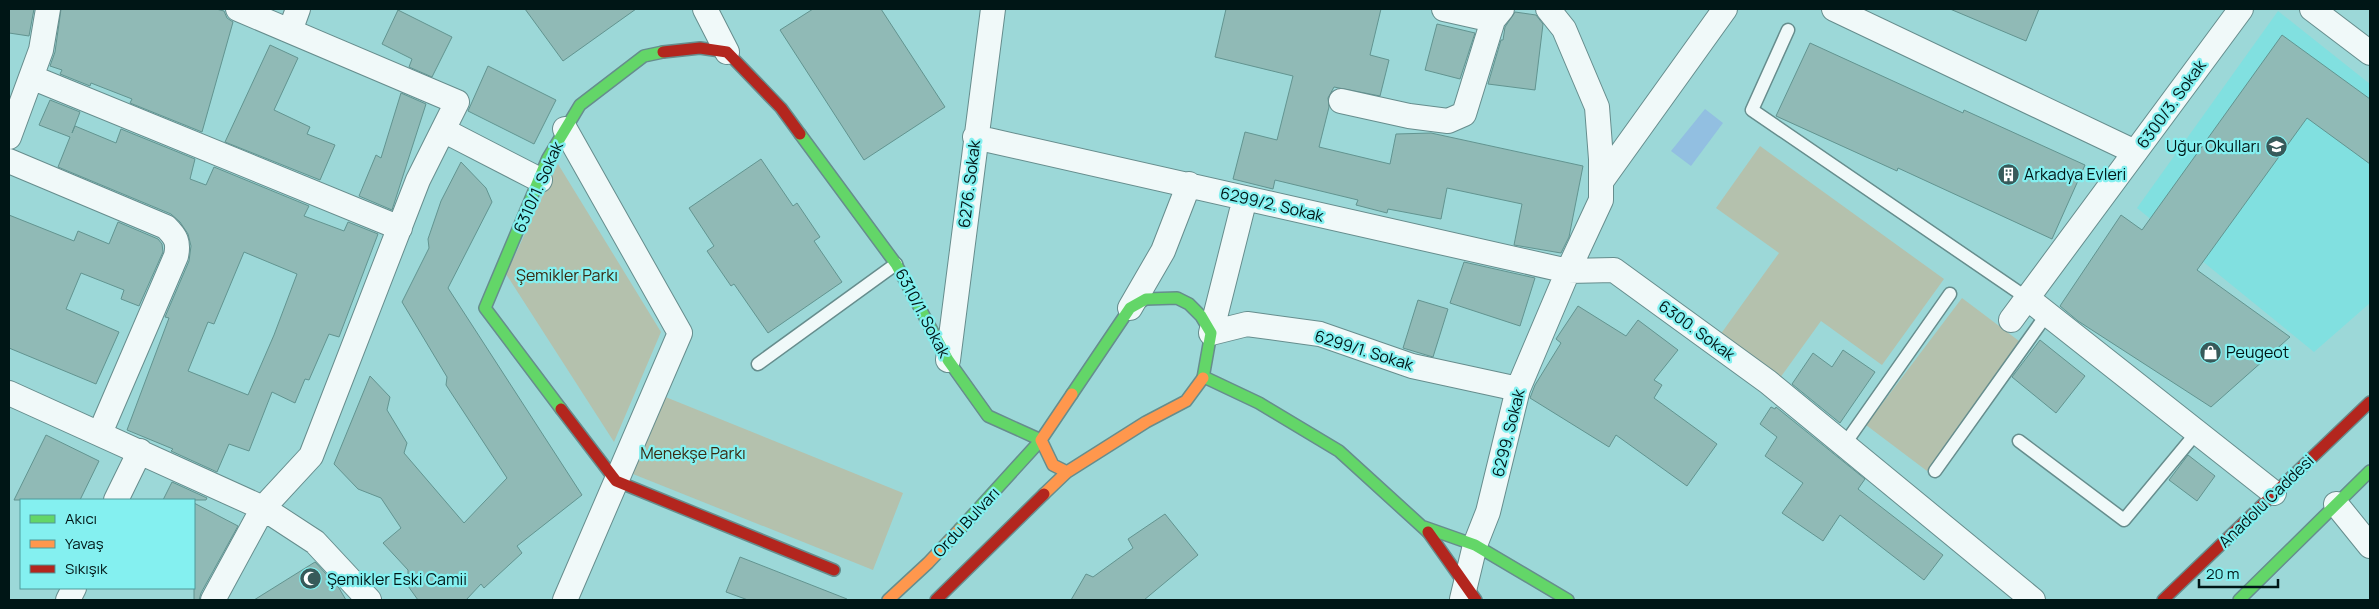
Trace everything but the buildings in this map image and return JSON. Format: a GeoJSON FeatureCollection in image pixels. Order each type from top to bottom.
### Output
{"type":"FeatureCollection","features":[{"type":"Feature","properties":{"kind":"main road","name":"6310/1. Sokak"},"geometry":{"type":"LineString","coordinates":[[616,481],[485,308],[548,158],[580,105],[644,56],[678,49],[700,48],[727,52],[781,108],[896,264],[948,360],[988,416],[1041,440]]}},
{"type":"Feature","properties":{"kind":"main road"},"geometry":{"type":"LineString","coordinates":[[1130,308],[1146,300],[1177,298],[1189,304],[1200,316],[1211,334]]}},
{"type":"Feature","properties":{"kind":"main road","name":"Ordu Bulvarı"},"geometry":{"type":"LineString","coordinates":[[888,600],[928,563],[1041,440],[1130,308]]}},
{"type":"Feature","properties":{"kind":"main road","name":"Ordu Bulvarı"},"geometry":{"type":"LineString","coordinates":[[936,600],[1067,472],[1146,422],[1186,401],[1204,377],[1211,334]]}},
{"type":"Feature","properties":{"kind":"main road"},"geometry":{"type":"LineString","coordinates":[[1204,377],[1259,403],[1339,451],[1424,527],[1468,596]]}},
{"type":"Feature","properties":{"kind":"main road","name":"Anadolu Caddesi"},"geometry":{"type":"LineString","coordinates":[[2163,600],[2370,402]]}},
{"type":"Feature","properties":{"kind":"main road"},"geometry":{"type":"LineString","coordinates":[[1041,440],[1053,465],[1067,472]]}},
{"type":"Feature","properties":{"kind":"main road"},"geometry":{"type":"LineString","coordinates":[[2239,600],[2370,471]]}},
{"type":"Feature","properties":{"kind":"main road"},"geometry":{"type":"LineString","coordinates":[[616,481],[834,570]]}},
{"type":"Feature","properties":{"kind":"main road"},"geometry":{"type":"LineString","coordinates":[[1424,527],[1475,545],[1568,600]]}},
{"type":"Feature","properties":{"kind":"street"},"geometry":{"type":"LineString","coordinates":[[9,137],[41,50],[48,9]]}},
{"type":"Feature","properties":{"kind":"street"},"geometry":{"type":"LineString","coordinates":[[213,600],[263,508],[312,456],[418,180],[457,102],[238,9]]}},
{"type":"Feature","properties":{"kind":"street"},"geometry":{"type":"LineString","coordinates":[[290,31],[298,9]]}},
{"type":"Feature","properties":{"kind":"street"},"geometry":{"type":"LineString","coordinates":[[705,9],[727,52]]}},
{"type":"Feature","properties":{"kind":"street","name":"6276. Sokak"},"geometry":{"type":"LineString","coordinates":[[948,360],[975,137],[993,9]]}},
{"type":"Feature","properties":{"kind":"street"},"geometry":{"type":"LineString","coordinates":[[1341,101],[1409,116],[1448,121],[1464,114],[1498,14],[1444,9]]}},
{"type":"Feature","properties":{"kind":"street"},"geometry":{"type":"LineString","coordinates":[[1548,9],[1564,29],[1597,107],[1602,179],[1601,200],[1568,271]]}},
{"type":"Feature","properties":{"kind":"street"},"geometry":{"type":"LineString","coordinates":[[1602,179],[1725,9]]}},
{"type":"Feature","properties":{"kind":"street"},"geometry":{"type":"LineString","coordinates":[[1834,9],[2135,152]]}},
{"type":"Feature","properties":{"kind":"street","name":"6300/3. Sokak"},"geometry":{"type":"LineString","coordinates":[[2011,320],[2241,9]]}},
{"type":"Feature","properties":{"kind":"street"},"geometry":{"type":"LineString","coordinates":[[2312,9],[2370,53]]}},
{"type":"Feature","properties":{"kind":"street"},"geometry":{"type":"LineString","coordinates":[[31,77],[400,228]]}},
{"type":"Feature","properties":{"kind":"street"},"geometry":{"type":"LineString","coordinates":[[565,129],[680,333],[565,600]]}},
{"type":"Feature","properties":{"kind":"street"},"geometry":{"type":"LineString","coordinates":[[443,130],[540,180]]}},
{"type":"Feature","properties":{"kind":"street","name":"6299/2. Sokak"},"geometry":{"type":"LineString","coordinates":[[975,137],[1568,271]]}},
{"type":"Feature","properties":{"kind":"street"},"geometry":{"type":"LineString","coordinates":[[9,161],[166,227],[176,238],[178,245],[176,256],[100,433]]}},
{"type":"Feature","properties":{"kind":"street","name":"Ordu Bulvarı"},"geometry":{"type":"LineString","coordinates":[[1130,308],[1163,252],[1189,184]]}},
{"type":"Feature","properties":{"kind":"street","name":"Ordu Bulvarı"},"geometry":{"type":"LineString","coordinates":[[1211,334],[1245,198]]}},
{"type":"Feature","properties":{"kind":"street","name":"6300. Sokak"},"geometry":{"type":"LineString","coordinates":[[1568,271],[1614,270],[1768,382],[2033,600]]}},
{"type":"Feature","properties":{"kind":"street","name":"6299. Sokak"},"geometry":{"type":"LineString","coordinates":[[1468,596],[1475,545],[1488,512],[1518,388],[1568,271]]}},
{"type":"Feature","properties":{"kind":"street"},"geometry":{"type":"LineString","coordinates":[[2027,298],[2274,492]]}},
{"type":"Feature","properties":{"kind":"street","name":"6299/1. Sokak"},"geometry":{"type":"LineString","coordinates":[[1211,334],[1247,324],[1320,334],[1412,366],[1518,388]]}},
{"type":"Feature","properties":{"kind":"street"},"geometry":{"type":"LineString","coordinates":[[9,393],[263,508],[316,542],[369,600]]}},
{"type":"Feature","properties":{"kind":"street"},"geometry":{"type":"LineString","coordinates":[[116,499],[140,451]]}},
{"type":"Feature","properties":{"kind":"street"},"geometry":{"type":"LineString","coordinates":[[2336,504],[2370,546]]}},
{"type":"Feature","properties":{"kind":"lane"},"geometry":{"type":"LineString","coordinates":[[1788,30],[1752,110],[2027,298]]}},
{"type":"Feature","properties":{"kind":"lane"},"geometry":{"type":"LineString","coordinates":[[758,364],[896,264]]}},
{"type":"Feature","properties":{"kind":"lane"},"geometry":{"type":"LineString","coordinates":[[1844,445],[1950,294]]}},
{"type":"Feature","properties":{"kind":"lane"},"geometry":{"type":"LineString","coordinates":[[1935,471],[2047,314]]}},
{"type":"Feature","properties":{"kind":"lane"},"geometry":{"type":"LineString","coordinates":[[2019,441],[2124,520],[2197,432]]}},
{"type":"Feature","properties":{"kind":"shaded area","name":"Uğur Okulları"},"geometry":{"type":"Polygon","coordinates":[[[2278,11],[2370,84],[2370,303],[2314,352],[2137,208],[2278,11]]]}},
{"type":"Feature","properties":{"kind":"shaded area"},"geometry":{"type":"Polygon","coordinates":[[[1705,109],[1723,123],[1691,166],[1671,151],[1705,109]]]}},
{"type":"Feature","properties":{"kind":"green space"},"geometry":{"type":"Polygon","coordinates":[[[1760,146],[1944,279],[1882,365],[1821,321],[1780,378],[1720,335],[1779,253],[1716,208],[1760,146]]]}},
{"type":"Feature","properties":{"kind":"green space","name":"Şemikler Parkı"},"geometry":{"type":"Polygon","coordinates":[[[558,164],[661,332],[614,442],[506,274],[558,164]]]}},
{"type":"Feature","properties":{"kind":"green space"},"geometry":{"type":"Polygon","coordinates":[[[1962,298],[2023,344],[1927,471],[1866,425],[1962,298]]]}},
{"type":"Feature","properties":{"kind":"green space","name":"Menekşe Parkı"},"geometry":{"type":"Polygon","coordinates":[[[663,396],[903,493],[873,570],[628,472],[663,396]]]}},
{"type":"Feature","properties":{"kind":"traffic: fast"},"geometry":{"type":"LineString","coordinates":[[561,409],[485,308],[548,158],[580,105],[644,56],[663,52]]}},
{"type":"Feature","properties":{"kind":"traffic: fast"},"geometry":{"type":"LineString","coordinates":[[800,134],[896,264],[948,360],[988,416],[1041,440],[960,529]]}},
{"type":"Feature","properties":{"kind":"traffic: fast"},"geometry":{"type":"LineString","coordinates":[[1072,394],[1130,308],[1146,299],[1177,298],[1189,304],[1201,316],[1211,333],[1203,378]]}},
{"type":"Feature","properties":{"kind":"traffic: fast"},"geometry":{"type":"LineString","coordinates":[[1204,377],[1259,403],[1339,451],[1428,532]]}},
{"type":"Feature","properties":{"kind":"traffic: fast"},"geometry":{"type":"LineString","coordinates":[[2239,600],[2370,471]]}},
{"type":"Feature","properties":{"kind":"traffic: fast"},"geometry":{"type":"LineString","coordinates":[[1424,527],[1475,545],[1568,600]]}},
{"type":"Feature","properties":{"kind":"traffic: slow"},"geometry":{"type":"LineString","coordinates":[[1044,494],[1067,472],[1146,422],[1186,401],[1203,378]]}},
{"type":"Feature","properties":{"kind":"traffic: slow"},"geometry":{"type":"LineString","coordinates":[[1067,472],[1053,465],[1041,440],[1072,394]]}},
{"type":"Feature","properties":{"kind":"traffic: slow"},"geometry":{"type":"LineString","coordinates":[[888,600],[928,563],[960,529]]}},
{"type":"Feature","properties":{"kind":"traffic: jam"},"geometry":{"type":"LineString","coordinates":[[663,52],[700,48],[727,52],[781,108],[800,134]]}},
{"type":"Feature","properties":{"kind":"traffic: jam"},"geometry":{"type":"LineString","coordinates":[[2163,600],[2370,402]]}},
{"type":"Feature","properties":{"kind":"traffic: jam"},"geometry":{"type":"LineString","coordinates":[[561,409],[616,481],[834,570]]}},
{"type":"Feature","properties":{"kind":"traffic: jam"},"geometry":{"type":"LineString","coordinates":[[936,600],[1044,494]]}},
{"type":"Feature","properties":{"kind":"traffic: jam"},"geometry":{"type":"LineString","coordinates":[[1428,532],[1476,600]]}},
{"type":"Feature","properties":{"kind":"place","name":"Uğur Okulları"},"geometry":{"type":"Point","coordinates":[2276,146]}},
{"type":"Feature","properties":{"kind":"place","name":"Arkadya Evleri"},"geometry":{"type":"Point","coordinates":[2008,174]}},
{"type":"Feature","properties":{"kind":"place","name":"Peugeot"},"geometry":{"type":"Point","coordinates":[2210,352]}},
{"type":"Feature","properties":{"kind":"place","name":"Şemikler Eski Camii"},"geometry":{"type":"Point","coordinates":[311,579]}}]}
